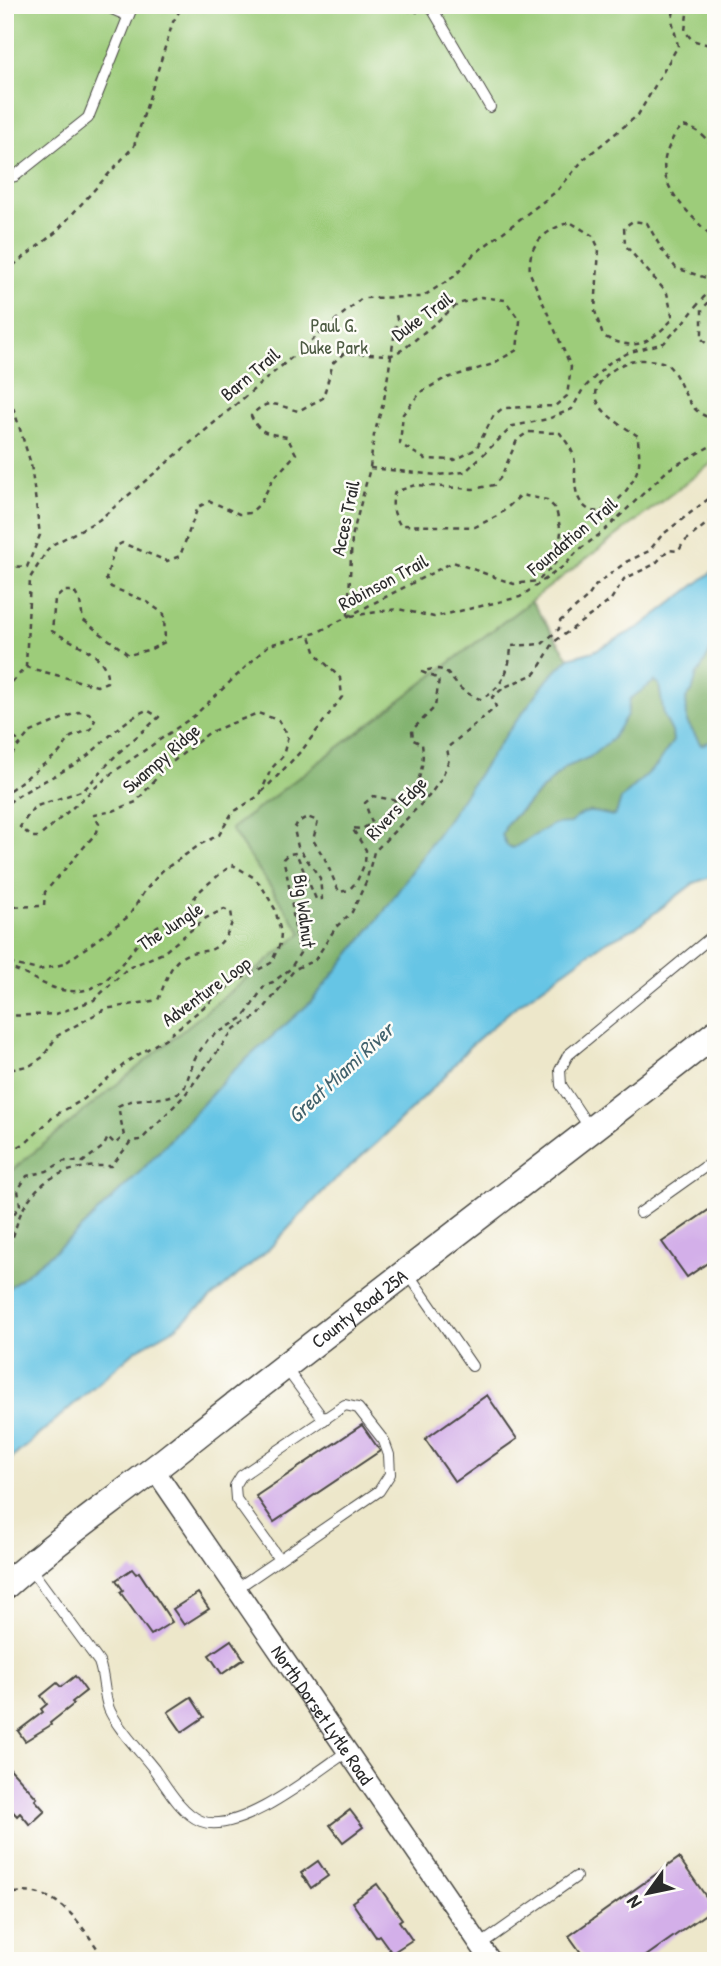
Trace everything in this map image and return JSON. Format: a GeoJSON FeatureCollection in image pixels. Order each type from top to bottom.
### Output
{"type":"FeatureCollection","features":[{"type":"Feature","properties":{"kind":"main road","name":"County Road 25A"},"geometry":{"type":"LineString","coordinates":[[5,1586],[28,1565],[407,1271],[713,1041]]}},
{"type":"Feature","properties":{"kind":"street","name":"North Dorset Lytle Road"},"geometry":{"type":"LineString","coordinates":[[154,1469],[485,1953]]}},
{"type":"Feature","properties":{"kind":"lane"},"geometry":{"type":"LineString","coordinates":[[103,5],[128,16]]}},
{"type":"Feature","properties":{"kind":"lane"},"geometry":{"type":"LineString","coordinates":[[5,178],[15,176],[88,118],[133,5]]}},
{"type":"Feature","properties":{"kind":"lane"},"geometry":{"type":"LineString","coordinates":[[430,5],[490,107]]}},
{"type":"Feature","properties":{"kind":"lane"},"geometry":{"type":"LineString","coordinates":[[592,1131],[561,1085],[560,1070],[568,1055],[716,933]]}},
{"type":"Feature","properties":{"kind":"lane"},"geometry":{"type":"LineString","coordinates":[[639,1213],[716,1159]]}},
{"type":"Feature","properties":{"kind":"lane"},"geometry":{"type":"LineString","coordinates":[[407,1271],[472,1366]]}},
{"type":"Feature","properties":{"kind":"lane"},"geometry":{"type":"LineString","coordinates":[[284,1366],[324,1420]]}},
{"type":"Feature","properties":{"kind":"lane"},"geometry":{"type":"LineString","coordinates":[[236,1589],[379,1491],[390,1474],[390,1455],[384,1441],[358,1408],[345,1405],[242,1476],[235,1486],[236,1499],[279,1559]]}},
{"type":"Feature","properties":{"kind":"lane"},"geometry":{"type":"LineString","coordinates":[[28,1565],[99,1662],[104,1676],[105,1696],[111,1712],[186,1810],[200,1821],[217,1824],[243,1818],[274,1802],[348,1751]]}},
{"type":"Feature","properties":{"kind":"lane"},"geometry":{"type":"LineString","coordinates":[[485,1953],[576,1877]]}},
{"type":"Feature","properties":{"kind":"path"},"geometry":{"type":"LineString","coordinates":[[5,272],[56,232],[134,146],[173,22],[183,5]]}},
{"type":"Feature","properties":{"kind":"path","name":"Barn Trail"},"geometry":{"type":"LineString","coordinates":[[26,667],[30,578],[50,546],[99,520],[362,298],[422,297],[456,276],[473,254],[557,191],[584,159],[638,116],[678,46],[672,20],[675,5]]}},
{"type":"Feature","properties":{"kind":"path"},"geometry":{"type":"LineString","coordinates":[[688,5],[685,31],[692,40],[716,47]]}},
{"type":"Feature","properties":{"kind":"path"},"geometry":{"type":"LineString","coordinates":[[716,84],[716,116]]}},
{"type":"Feature","properties":{"kind":"path"},"geometry":{"type":"LineString","coordinates":[[716,155],[709,140],[694,129],[683,126],[676,131],[664,160],[670,189],[678,202],[716,243]]}},
{"type":"Feature","properties":{"kind":"path","name":"Duke Trail"},"geometry":{"type":"LineString","coordinates":[[26,667],[97,686],[107,682],[108,673],[101,659],[52,631],[55,599],[64,591],[74,591],[80,602],[83,620],[129,655],[165,642],[164,614],[146,601],[111,587],[106,579],[115,547],[122,543],[167,561],[180,556],[198,507],[210,500],[239,514],[250,513],[260,504],[273,479],[296,454],[287,437],[262,431],[251,416],[260,406],[269,403],[298,411],[323,398],[333,363],[344,353],[391,355],[404,349],[458,304],[481,297],[505,300],[520,321],[517,350],[490,365],[444,379],[421,392],[403,414],[400,444],[425,459],[455,460],[476,449],[494,415],[503,408],[555,406],[567,396],[571,367],[530,273],[528,258],[533,246],[555,227],[570,222],[593,236],[599,249],[595,311],[603,336],[619,344],[643,344],[673,319],[667,293],[625,245],[624,227],[633,221],[646,223],[676,268],[709,279],[716,273]]}},
{"type":"Feature","properties":{"kind":"path"},"geometry":{"type":"LineString","coordinates":[[370,468],[437,475],[465,472],[513,426],[548,419],[572,409],[583,389],[609,363],[630,352],[664,343],[702,298],[716,286]]}},
{"type":"Feature","properties":{"kind":"path"},"geometry":{"type":"LineString","coordinates":[[716,295],[702,309],[702,339],[716,355]]}},
{"type":"Feature","properties":{"kind":"path","name":"Acces Trail"},"geometry":{"type":"LineString","coordinates":[[348,617],[352,537],[384,400],[397,319],[395,311]]}},
{"type":"Feature","properties":{"kind":"path","name":"Robinson Trail"},"geometry":{"type":"LineString","coordinates":[[5,763],[29,733],[78,712],[89,713],[95,720],[91,729],[71,737],[59,752],[7,792],[8,803],[27,788],[85,757],[134,715],[147,710],[159,717],[117,754],[84,790],[34,807],[20,827],[32,837],[39,837],[111,773],[194,716],[269,645],[310,635],[453,562],[514,584],[538,581],[556,561],[561,532],[556,509],[547,500],[521,495],[499,515],[475,527],[400,525],[393,514],[391,500],[395,492],[415,485],[474,489],[494,485],[501,477],[517,440],[528,432],[561,433],[573,455],[576,494],[584,507],[596,511],[610,508],[628,491],[639,465],[638,436],[604,410],[596,398],[598,386],[607,374],[631,360],[663,362],[673,369],[690,405],[711,418],[716,418]]}},
{"type":"Feature","properties":{"kind":"path"},"geometry":{"type":"LineString","coordinates":[[5,390],[31,464],[40,535],[27,567],[5,566]]}},
{"type":"Feature","properties":{"kind":"path","name":"Foundation Trail"},"geometry":{"type":"LineString","coordinates":[[348,617],[398,609],[434,617],[520,597],[564,566],[669,469],[716,443]]}},
{"type":"Feature","properties":{"kind":"path","name":"Big Walnut"},"geometry":{"type":"LineString","coordinates":[[5,1217],[14,1214],[20,1205],[18,1190],[27,1176],[47,1171],[64,1161],[83,1162],[104,1146],[108,1137],[115,1144],[124,1136],[118,1106],[131,1099],[145,1097],[162,1100],[184,1089],[195,1058],[208,1039],[244,1017],[265,985],[290,969],[300,953],[294,930],[291,884],[283,859],[288,854],[296,853],[316,899],[322,899],[320,878],[298,847],[294,829],[298,822],[307,817],[318,821],[313,840],[325,859],[339,892],[349,890],[357,881],[365,863],[366,850],[352,828],[362,829],[372,823],[365,803],[373,796],[402,803],[414,792],[424,759],[422,744],[413,740],[412,730],[435,707],[439,679],[422,672],[434,667],[446,671],[463,690],[480,699],[495,692],[510,663],[511,646],[542,644],[559,629],[559,622],[588,597],[596,585],[626,562],[649,551],[662,535],[716,493]]}},
{"type":"Feature","properties":{"kind":"path","name":"Rivers Edge"},"geometry":{"type":"LineString","coordinates":[[5,1255],[12,1243],[22,1210],[38,1188],[59,1173],[93,1166],[112,1166],[131,1141],[141,1140],[184,1096],[235,1028],[258,1016],[295,969],[316,960],[337,927],[352,912],[366,882],[374,852],[429,796],[441,779],[449,760],[447,748],[496,707],[492,697],[505,687],[535,674],[554,642],[610,601],[624,579],[655,564],[668,550],[679,551],[683,543],[716,516]]}},
{"type":"Feature","properties":{"kind":"path"},"geometry":{"type":"LineString","coordinates":[[260,795],[303,749],[342,697],[340,678],[316,654],[310,635]]}},
{"type":"Feature","properties":{"kind":"path"},"geometry":{"type":"LineString","coordinates":[[5,689],[26,667]]}},
{"type":"Feature","properties":{"kind":"path","name":"Swampy Ridge"},"geometry":{"type":"LineString","coordinates":[[5,907],[44,906],[45,892],[97,832],[99,824],[94,815],[136,802],[165,768],[210,732],[258,713],[278,720],[289,736],[283,756],[271,769],[260,795],[232,813],[219,835],[162,871],[129,916],[65,964],[39,970],[11,964],[5,959]]}},
{"type":"Feature","properties":{"kind":"path"},"geometry":{"type":"LineString","coordinates":[[5,732],[18,740],[5,755]]}},
{"type":"Feature","properties":{"kind":"path","name":"Adventure Loop"},"geometry":{"type":"LineString","coordinates":[[5,967],[42,984],[68,992],[93,988],[116,973],[156,927],[180,917],[201,890],[233,865],[253,877],[269,896],[281,933],[280,944],[271,963],[233,984],[166,1038],[128,1061],[84,1099],[54,1116],[27,1142],[5,1157]]}},
{"type":"Feature","properties":{"kind":"path","name":"The Jungle"},"geometry":{"type":"LineString","coordinates":[[5,1016],[56,1014],[94,1000],[128,968],[163,953],[206,918],[224,909],[231,912],[233,922],[223,941],[214,949],[182,957],[169,973],[158,1000],[105,1009],[57,1036],[43,1057],[31,1065],[5,1071]]}},
{"type":"Feature","properties":{"kind":"path"},"geometry":{"type":"LineString","coordinates":[[5,1895],[21,1891],[40,1893],[61,1902],[106,1961]]}},
{"type":"Feature","properties":{"kind":"green space","name":"Paul G. Duke Park"},"geometry":{"type":"Polygon","coordinates":[[[5,5],[716,5],[716,460],[231,829],[302,933],[5,1176],[5,5]]]}},
{"type":"Feature","properties":{"kind":"green space"},"geometry":{"type":"Polygon","coordinates":[[[531,601],[569,658],[549,678],[505,736],[383,913],[311,1002],[233,1071],[142,1170],[73,1236],[5,1291],[5,1176],[302,933],[231,829],[531,601]]]}},
{"type":"Feature","properties":{"kind":"green space"},"geometry":{"type":"Polygon","coordinates":[[[716,640],[716,740],[701,745],[687,722],[686,698],[692,692],[697,673],[716,640]]]}},
{"type":"Feature","properties":{"kind":"green space"},"geometry":{"type":"Polygon","coordinates":[[[654,680],[659,684],[664,716],[672,732],[673,741],[657,765],[621,799],[616,814],[614,816],[590,811],[571,823],[513,848],[507,846],[502,835],[507,824],[564,768],[590,757],[627,715],[630,699],[654,680]]]}},
{"type":"Feature","properties":{"kind":"water","name":"Great Miami River"},"geometry":{"type":"Polygon","coordinates":[[[716,569],[716,640],[697,674],[692,692],[686,698],[687,722],[701,745],[716,740],[716,875],[694,883],[635,928],[602,944],[515,1007],[469,1047],[443,1078],[379,1141],[328,1186],[269,1249],[175,1328],[136,1350],[5,1464],[5,1291],[73,1236],[142,1170],[233,1071],[311,1002],[383,913],[505,736],[549,678],[569,658],[594,651],[640,627],[716,569]],[[655,681],[630,699],[627,715],[612,739],[590,757],[564,768],[507,823],[502,835],[507,846],[513,848],[554,824],[571,823],[586,813],[616,814],[621,799],[657,765],[673,741],[672,732],[664,716],[659,684],[655,681]]]}},
{"type":"Feature","properties":{"kind":"building"},"geometry":{"type":"Polygon","coordinates":[[[716,1205],[716,1257],[687,1277],[662,1242],[716,1205]]]}},
{"type":"Feature","properties":{"kind":"building"},"geometry":{"type":"Polygon","coordinates":[[[487,1395],[517,1439],[455,1482],[425,1439],[487,1395]]]}},
{"type":"Feature","properties":{"kind":"building"},"geometry":{"type":"Polygon","coordinates":[[[362,1425],[380,1451],[274,1522],[256,1496],[362,1425]]]}},
{"type":"Feature","properties":{"kind":"building"},"geometry":{"type":"Polygon","coordinates":[[[132,1569],[136,1574],[139,1572],[172,1622],[151,1635],[120,1592],[123,1590],[116,1580],[132,1569]]]}},
{"type":"Feature","properties":{"kind":"building"},"geometry":{"type":"Polygon","coordinates":[[[198,1593],[209,1609],[184,1625],[173,1609],[198,1593]]]}},
{"type":"Feature","properties":{"kind":"building"},"geometry":{"type":"Polygon","coordinates":[[[231,1640],[244,1659],[222,1674],[209,1655],[231,1640]]]}},
{"type":"Feature","properties":{"kind":"building"},"geometry":{"type":"Polygon","coordinates":[[[75,1676],[86,1691],[50,1723],[51,1725],[25,1741],[18,1731],[43,1712],[41,1709],[47,1704],[41,1696],[57,1683],[61,1687],[75,1676]]]}},
{"type":"Feature","properties":{"kind":"building"},"geometry":{"type":"Polygon","coordinates":[[[191,1697],[204,1717],[182,1732],[168,1712],[191,1697]]]}},
{"type":"Feature","properties":{"kind":"building"},"geometry":{"type":"Polygon","coordinates":[[[5,1763],[37,1798],[35,1800],[45,1811],[30,1825],[20,1813],[17,1816],[5,1803],[5,1763]]]}},
{"type":"Feature","properties":{"kind":"building"},"geometry":{"type":"Polygon","coordinates":[[[350,1810],[363,1827],[343,1842],[330,1825],[350,1810]]]}},
{"type":"Feature","properties":{"kind":"building"},"geometry":{"type":"Polygon","coordinates":[[[679,1858],[714,1908],[639,1961],[587,1961],[569,1936],[679,1858]]]}},
{"type":"Feature","properties":{"kind":"building"},"geometry":{"type":"Polygon","coordinates":[[[318,1861],[328,1876],[311,1888],[301,1873],[318,1861]]]}},
{"type":"Feature","properties":{"kind":"building"},"geometry":{"type":"Polygon","coordinates":[[[377,1884],[402,1919],[399,1921],[412,1940],[392,1953],[379,1935],[376,1937],[352,1902],[377,1884]]]}}]}
